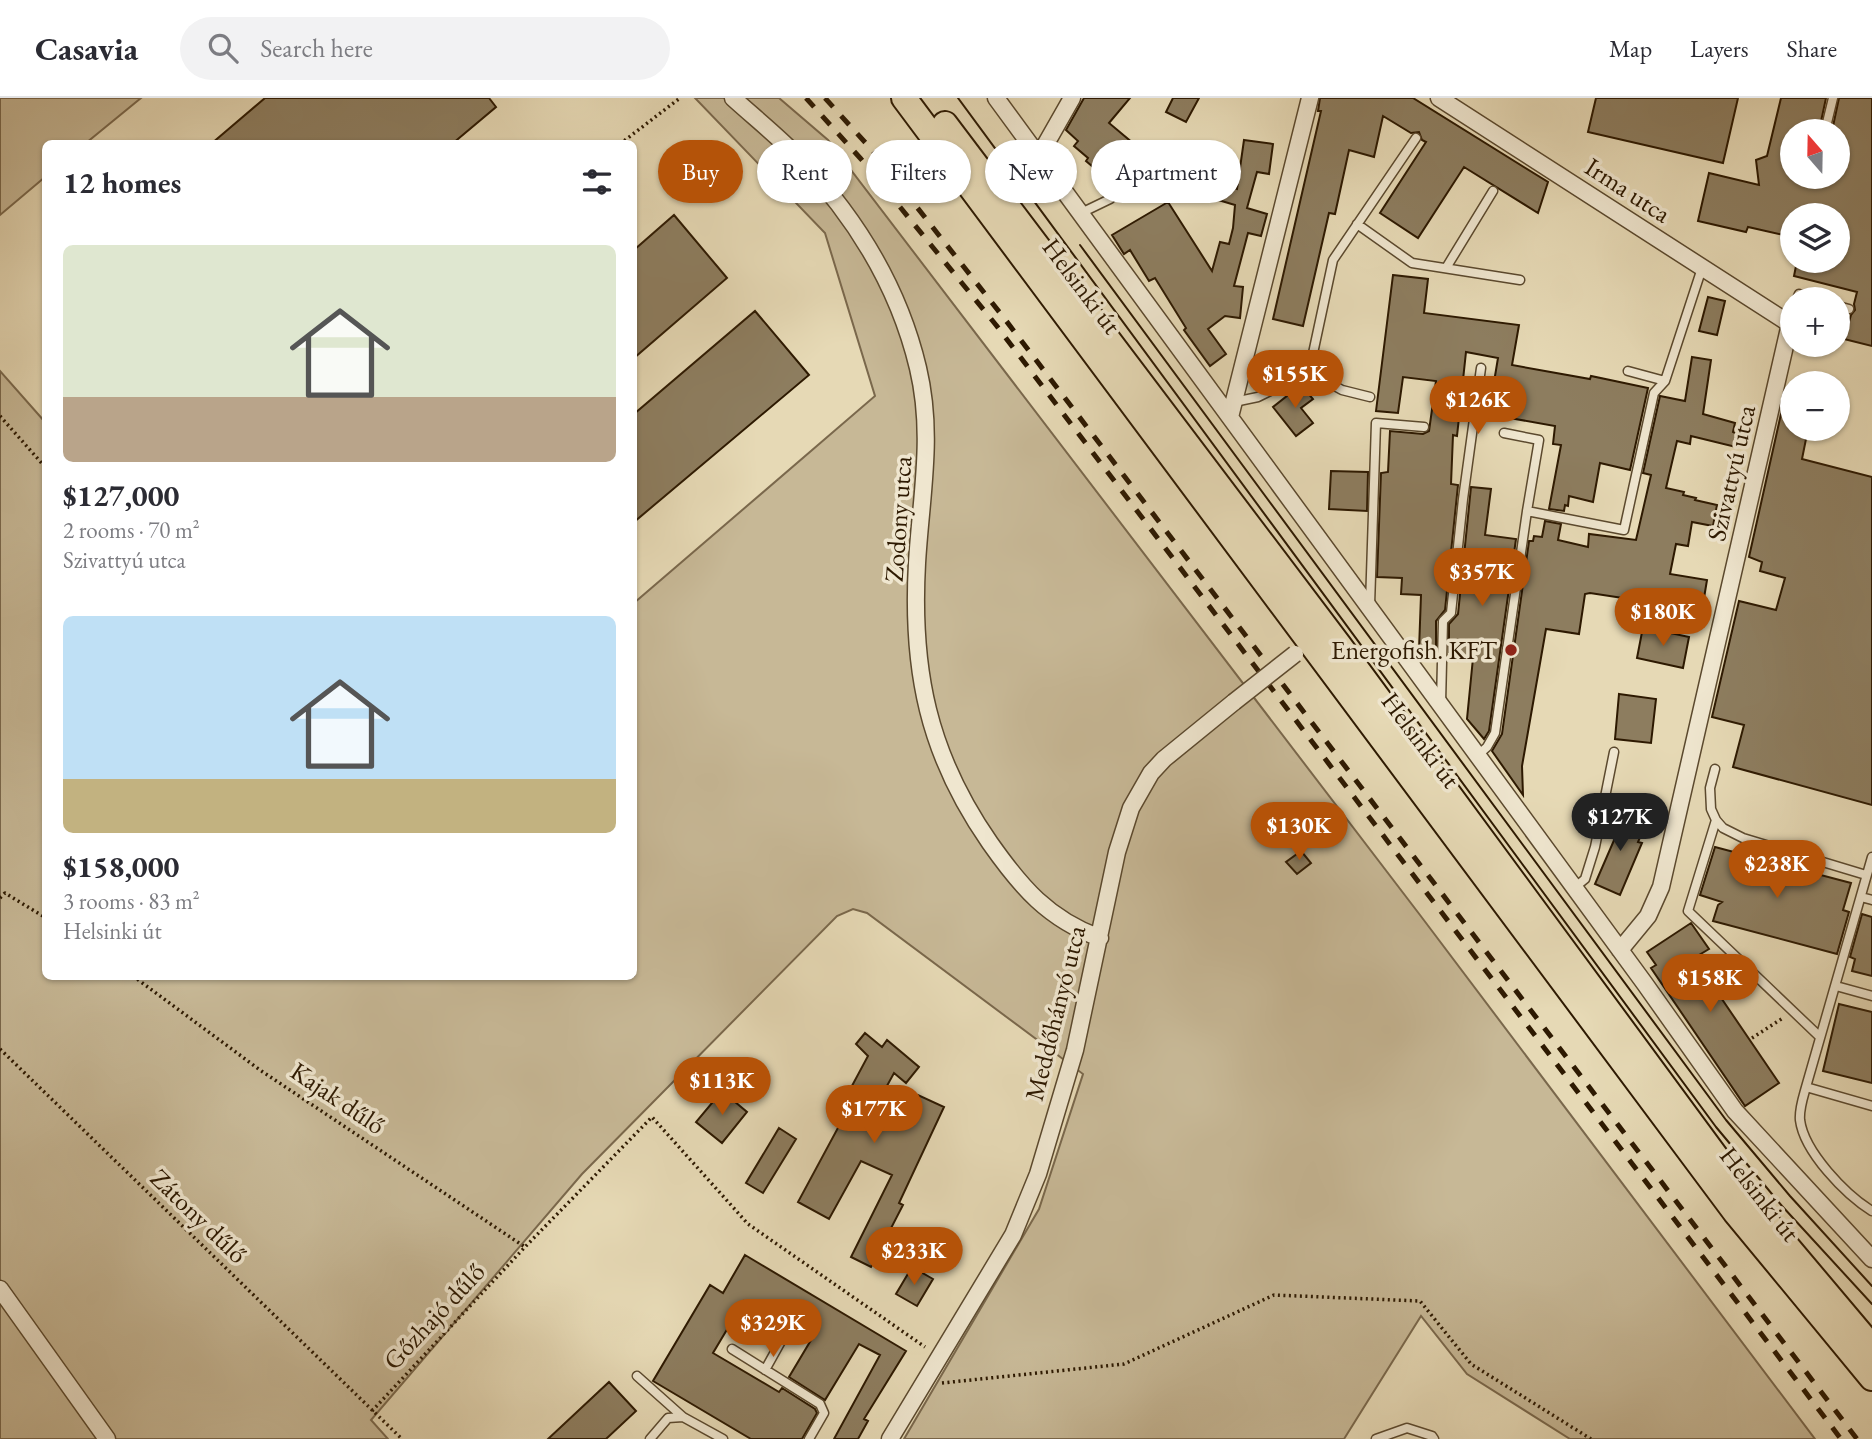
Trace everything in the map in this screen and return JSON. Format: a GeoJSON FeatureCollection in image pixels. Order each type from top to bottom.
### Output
{"type":"FeatureCollection","features":[{"type":"Feature","properties":{"kind":"main road","name":"Helsinki út"},"geometry":{"type":"LineString","coordinates":[[905,98],[1303,648],[1735,1212],[1872,1378]]}},
{"type":"Feature","properties":{"kind":"main road","name":"Helsinki út"},"geometry":{"type":"LineString","coordinates":[[926,98],[1339,645],[1748,1200],[1872,1348]]}},
{"type":"Feature","properties":{"kind":"main road"},"geometry":{"type":"LineString","coordinates":[[1303,648],[1315,629],[1314,613]]}},
{"type":"Feature","properties":{"kind":"main road"},"geometry":{"type":"LineString","coordinates":[[1303,648],[1324,641],[1339,645]]}},
{"type":"Feature","properties":{"kind":"street","name":"Zodony utca"},"geometry":{"type":"LineString","coordinates":[[733,98],[798,158],[831,194],[873,254],[901,312],[918,367],[925,405],[928,444],[917,563],[917,639],[924,701],[943,758],[983,833],[1026,890],[1056,917],[1075,929],[1100,938]]}},
{"type":"Feature","properties":{"kind":"street","name":"Helsinki út"},"geometry":{"type":"LineString","coordinates":[[996,98],[1027,140]]}},
{"type":"Feature","properties":{"kind":"street"},"geometry":{"type":"LineString","coordinates":[[1048,140],[1072,98]]}},
{"type":"Feature","properties":{"kind":"street"},"geometry":{"type":"LineString","coordinates":[[1232,410],[1310,98]]}},
{"type":"Feature","properties":{"kind":"street","name":"Irma utca"},"geometry":{"type":"LineString","coordinates":[[1434,101],[1780,313]]}},
{"type":"Feature","properties":{"kind":"street","name":"Helsinki út"},"geometry":{"type":"LineString","coordinates":[[1074,203],[1232,410],[1370,610],[1735,1111],[1872,1259]]}},
{"type":"Feature","properties":{"kind":"street","name":"Szivattyú utca"},"geometry":{"type":"LineString","coordinates":[[1620,950],[1648,916],[1661,887],[1783,357]]}},
{"type":"Feature","properties":{"kind":"street","name":"Meddőhányó utca"},"geometry":{"type":"LineString","coordinates":[[890,1439],[1013,1235],[1038,1174],[1075,1050],[1117,852],[1131,808],[1164,759],[1303,648]]}},
{"type":"Feature","properties":{"kind":"street"},"geometry":{"type":"LineString","coordinates":[[0,1289],[107,1439]]}},
{"type":"Feature","properties":{"kind":"lane"},"geometry":{"type":"LineString","coordinates":[[1828,119],[1833,98]]}},
{"type":"Feature","properties":{"kind":"lane"},"geometry":{"type":"LineString","coordinates":[[1309,372],[1333,260],[1416,138]]}},
{"type":"Feature","properties":{"kind":"lane"},"geometry":{"type":"LineString","coordinates":[[1446,268],[1493,191]]}},
{"type":"Feature","properties":{"kind":"lane"},"geometry":{"type":"LineString","coordinates":[[1081,213],[1102,203]]}},
{"type":"Feature","properties":{"kind":"lane"},"geometry":{"type":"LineString","coordinates":[[1357,224],[1412,263],[1520,280]]}},
{"type":"Feature","properties":{"kind":"lane"},"geometry":{"type":"LineString","coordinates":[[1527,511],[1624,530],[1654,393],[1665,381],[1703,266]]}},
{"type":"Feature","properties":{"kind":"lane"},"geometry":{"type":"LineString","coordinates":[[1441,706],[1443,621],[1451,613],[1463,499],[1482,368]]}},
{"type":"Feature","properties":{"kind":"lane"},"geometry":{"type":"LineString","coordinates":[[1628,371],[1665,381]]}},
{"type":"Feature","properties":{"kind":"lane"},"geometry":{"type":"LineString","coordinates":[[1232,410],[1309,372]]}},
{"type":"Feature","properties":{"kind":"lane"},"geometry":{"type":"LineString","coordinates":[[1309,372],[1342,390],[1370,397]]}},
{"type":"Feature","properties":{"kind":"lane"},"geometry":{"type":"LineString","coordinates":[[1370,610],[1376,423],[1424,427]]}},
{"type":"Feature","properties":{"kind":"lane"},"geometry":{"type":"LineString","coordinates":[[1478,755],[1487,747],[1495,733],[1539,440],[1504,433]]}},
{"type":"Feature","properties":{"kind":"lane"},"geometry":{"type":"LineString","coordinates":[[1574,888],[1585,879],[1595,847],[1614,752]]}},
{"type":"Feature","properties":{"kind":"lane"},"geometry":{"type":"LineString","coordinates":[[1715,769],[1710,796],[1711,809],[1716,820],[1729,832],[1866,875]]}},
{"type":"Feature","properties":{"kind":"lane"},"geometry":{"type":"LineString","coordinates":[[1716,820],[1688,911],[1820,1037]]}},
{"type":"Feature","properties":{"kind":"lane"},"geometry":{"type":"LineString","coordinates":[[1872,857],[1805,1087],[1800,1120],[1811,1146],[1844,1189],[1872,1211]]}},
{"type":"Feature","properties":{"kind":"lane"},"geometry":{"type":"LineString","coordinates":[[1861,897],[1872,900]]}},
{"type":"Feature","properties":{"kind":"lane"},"geometry":{"type":"LineString","coordinates":[[1836,986],[1872,996]]}},
{"type":"Feature","properties":{"kind":"lane"},"geometry":{"type":"LineString","coordinates":[[1805,1087],[1872,1106]]}},
{"type":"Feature","properties":{"kind":"lane"},"geometry":{"type":"LineString","coordinates":[[765,1370],[785,1334]]}},
{"type":"Feature","properties":{"kind":"lane"},"geometry":{"type":"LineString","coordinates":[[732,1349],[820,1404],[824,1413],[809,1439]]}},
{"type":"Feature","properties":{"kind":"lane"},"geometry":{"type":"LineString","coordinates":[[637,1376],[683,1417],[723,1439]]}},
{"type":"Feature","properties":{"kind":"lane"},"geometry":{"type":"LineString","coordinates":[[650,1439],[668,1418],[683,1417]]}},
{"type":"Feature","properties":{"kind":"lane"},"geometry":{"type":"LineString","coordinates":[[1376,1439],[1407,1429],[1432,1436],[1434,1439]]}},
{"type":"Feature","properties":{"kind":"path"},"geometry":{"type":"LineString","coordinates":[[625,140],[680,98]]}},
{"type":"Feature","properties":{"kind":"path"},"geometry":{"type":"LineString","coordinates":[[0,416],[42,463]]}},
{"type":"Feature","properties":{"kind":"path"},"geometry":{"type":"LineString","coordinates":[[0,898],[5,893],[42,916]]}},
{"type":"Feature","properties":{"kind":"path","name":"Kajak dűlő"},"geometry":{"type":"LineString","coordinates":[[138,980],[260,1070],[525,1247]]}},
{"type":"Feature","properties":{"kind":"path"},"geometry":{"type":"LineString","coordinates":[[1752,1038],[1793,1011]]}},
{"type":"Feature","properties":{"kind":"path","name":"Zátony dűlő"},"geometry":{"type":"LineString","coordinates":[[0,1049],[402,1439]]}},
{"type":"Feature","properties":{"kind":"path","name":"Gőzhajó dűlő"},"geometry":{"type":"LineString","coordinates":[[372,1411],[525,1247],[652,1117],[748,1224],[939,1356]]}},
{"type":"Feature","properties":{"kind":"path"},"geometry":{"type":"LineString","coordinates":[[922,1385],[1124,1364],[1274,1295],[1420,1301],[1471,1364],[1591,1439]]}},
{"type":"Feature","properties":{"kind":"shaded area"},"geometry":{"type":"Polygon","coordinates":[[[0,98],[141,98],[90,140],[42,140],[42,180],[0,215],[0,98]]]}},
{"type":"Feature","properties":{"kind":"shaded area"},"geometry":{"type":"Polygon","coordinates":[[[695,98],[779,98],[828,140],[757,140],[757,162],[743,148],[743,140],[735,140],[695,98]]]}},
{"type":"Feature","properties":{"kind":"shaded area"},"geometry":{"type":"Polygon","coordinates":[[[852,171],[866,190],[866,203],[876,203],[1420,915],[1815,1439],[1570,1439],[1467,1374],[1421,1316],[1344,1439],[904,1439],[1039,1209],[1083,1074],[867,913],[853,909],[837,916],[582,1174],[371,1420],[388,1439],[0,1439],[0,371],[42,419],[42,980],[637,980],[637,600],[875,396],[825,233],[796,203],[852,203],[852,171]]]}},
{"type":"Feature","properties":{"kind":"building"},"geometry":{"type":"Polygon","coordinates":[[[265,98],[489,98],[496,107],[457,140],[216,140],[265,98]]]}},
{"type":"Feature","properties":{"kind":"building"},"geometry":{"type":"Polygon","coordinates":[[[1084,98],[1130,98],[1109,123],[1129,140],[1091,140],[1091,165],[1086,161],[1088,158],[1077,149],[1078,141],[1066,130],[1084,98]]]}},
{"type":"Feature","properties":{"kind":"building"},"geometry":{"type":"Polygon","coordinates":[[[1173,98],[1199,98],[1186,122],[1166,112],[1173,98]]]}},
{"type":"Feature","properties":{"kind":"building"},"geometry":{"type":"Polygon","coordinates":[[[1320,98],[1413,98],[1548,182],[1538,213],[1464,167],[1418,238],[1380,213],[1426,142],[1422,140],[1419,132],[1411,133],[1383,116],[1374,157],[1349,150],[1335,214],[1329,213],[1303,326],[1273,319],[1321,111],[1318,111],[1320,98]]]}},
{"type":"Feature","properties":{"kind":"building"},"geometry":{"type":"Polygon","coordinates":[[[1596,98],[1738,98],[1723,163],[1588,132],[1596,98]]]}},
{"type":"Feature","properties":{"kind":"building"},"geometry":{"type":"Polygon","coordinates":[[[1781,98],[1826,98],[1822,119],[1780,119],[1780,189],[1850,189],[1850,119],[1835,119],[1839,98],[1872,98],[1872,346],[1850,340],[1850,318],[1855,310],[1857,292],[1850,290],[1850,287],[1837,287],[1794,276],[1795,273],[1850,273],[1850,203],[1780,203],[1780,234],[1748,227],[1746,232],[1698,221],[1709,173],[1759,185],[1756,160],[1767,156],[1781,98]]]}},
{"type":"Feature","properties":{"kind":"building"},"geometry":{"type":"Polygon","coordinates":[[[1244,140],[1273,144],[1269,174],[1257,172],[1247,208],[1267,214],[1261,236],[1248,233],[1234,286],[1243,287],[1240,318],[1225,316],[1208,329],[1226,354],[1210,366],[1184,330],[1186,328],[1155,278],[1149,281],[1130,250],[1124,254],[1112,235],[1169,203],[1212,271],[1220,242],[1229,244],[1233,228],[1235,205],[1228,203],[1241,203],[1244,140]]]}},
{"type":"Feature","properties":{"kind":"building"},"geometry":{"type":"Polygon","coordinates":[[[674,215],[727,278],[637,355],[637,247],[674,215]]]}},
{"type":"Feature","properties":{"kind":"building"},"geometry":{"type":"Polygon","coordinates":[[[1393,275],[1428,279],[1424,313],[1519,325],[1512,365],[1590,379],[1591,376],[1648,388],[1630,470],[1600,463],[1593,502],[1569,496],[1568,506],[1565,505],[1564,511],[1549,509],[1561,445],[1553,444],[1555,426],[1504,417],[1505,413],[1489,412],[1498,358],[1466,352],[1457,436],[1453,435],[1451,484],[1458,485],[1445,610],[1436,621],[1436,651],[1419,650],[1421,595],[1401,594],[1402,578],[1377,577],[1381,473],[1388,472],[1390,431],[1423,434],[1429,431],[1436,381],[1403,377],[1398,413],[1376,411],[1393,275]]]}},
{"type":"Feature","properties":{"kind":"building"},"geometry":{"type":"Polygon","coordinates":[[[1708,297],[1725,301],[1717,335],[1699,331],[1708,297]]]}},
{"type":"Feature","properties":{"kind":"building"},"geometry":{"type":"Polygon","coordinates":[[[755,311],[809,375],[637,519],[637,411],[755,311]]]}},
{"type":"Feature","properties":{"kind":"building"},"geometry":{"type":"Polygon","coordinates":[[[1692,357],[1711,360],[1703,414],[1735,423],[1733,432],[1737,434],[1736,447],[1691,436],[1690,444],[1677,441],[1666,488],[1684,492],[1683,495],[1696,498],[1695,500],[1717,505],[1713,526],[1692,522],[1688,546],[1676,544],[1670,574],[1707,580],[1702,610],[1590,593],[1585,594],[1579,634],[1546,629],[1522,766],[1523,795],[1492,751],[1502,734],[1529,541],[1533,541],[1534,536],[1542,537],[1545,521],[1561,524],[1558,540],[1588,547],[1589,534],[1636,540],[1651,475],[1643,473],[1660,396],[1685,401],[1692,357]]]}},
{"type":"Feature","properties":{"kind":"building"},"geometry":{"type":"Polygon","coordinates":[[[1301,385],[1313,399],[1301,408],[1313,423],[1296,436],[1273,407],[1301,385]]]}},
{"type":"Feature","properties":{"kind":"building"},"geometry":{"type":"Polygon","coordinates":[[[1780,418],[1780,441],[1806,441],[1802,459],[1872,477],[1872,805],[1733,767],[1744,725],[1712,717],[1739,601],[1776,610],[1785,578],[1760,571],[1762,562],[1749,557],[1780,418]]]}},
{"type":"Feature","properties":{"kind":"building"},"geometry":{"type":"Polygon","coordinates":[[[1331,471],[1368,472],[1367,511],[1329,509],[1331,471]]]}},
{"type":"Feature","properties":{"kind":"building"},"geometry":{"type":"Polygon","coordinates":[[[1471,487],[1491,489],[1485,535],[1516,539],[1489,731],[1484,739],[1467,719],[1473,658],[1452,656],[1453,652],[1449,652],[1449,624],[1458,614],[1471,487]]]}},
{"type":"Feature","properties":{"kind":"building"},"geometry":{"type":"Polygon","coordinates":[[[1643,627],[1689,637],[1683,668],[1637,658],[1643,627]]]}},
{"type":"Feature","properties":{"kind":"building"},"geometry":{"type":"Polygon","coordinates":[[[1619,694],[1656,699],[1651,743],[1615,739],[1619,694]]]}},
{"type":"Feature","properties":{"kind":"building"},"geometry":{"type":"Polygon","coordinates":[[[1613,812],[1645,826],[1638,842],[1642,843],[1620,895],[1595,884],[1615,838],[1604,833],[1613,812]]]}},
{"type":"Feature","properties":{"kind":"building"},"geometry":{"type":"Polygon","coordinates":[[[1715,847],[1851,883],[1843,910],[1849,912],[1837,954],[1713,921],[1718,905],[1722,902],[1700,895],[1715,847]]]}},
{"type":"Feature","properties":{"kind":"building"},"geometry":{"type":"Polygon","coordinates":[[[1301,851],[1311,863],[1297,874],[1286,862],[1301,851]]]}},
{"type":"Feature","properties":{"kind":"building"},"geometry":{"type":"Polygon","coordinates":[[[1862,914],[1872,917],[1872,976],[1852,971],[1855,959],[1850,957],[1862,914]]]}},
{"type":"Feature","properties":{"kind":"building"},"geometry":{"type":"Polygon","coordinates":[[[1691,923],[1709,949],[1694,958],[1779,1083],[1745,1106],[1651,968],[1656,965],[1647,952],[1691,923]]]}},
{"type":"Feature","properties":{"kind":"building"},"geometry":{"type":"Polygon","coordinates":[[[1839,1004],[1872,1012],[1872,1083],[1823,1071],[1839,1004]]]}},
{"type":"Feature","properties":{"kind":"building"},"geometry":{"type":"Polygon","coordinates":[[[865,1033],[882,1047],[887,1040],[919,1067],[906,1083],[894,1073],[877,1104],[906,1120],[918,1095],[944,1107],[899,1203],[903,1205],[871,1267],[851,1257],[892,1175],[861,1161],[829,1219],[798,1202],[853,1100],[846,1097],[868,1056],[856,1044],[865,1033]]]}},
{"type":"Feature","properties":{"kind":"building"},"geometry":{"type":"Polygon","coordinates":[[[722,1091],[747,1112],[722,1143],[696,1122],[722,1091]]]}},
{"type":"Feature","properties":{"kind":"building"},"geometry":{"type":"Polygon","coordinates":[[[779,1128],[796,1139],[763,1193],[746,1183],[779,1128]]]}},
{"type":"Feature","properties":{"kind":"building"},"geometry":{"type":"Polygon","coordinates":[[[745,1255],[906,1351],[864,1419],[868,1421],[858,1439],[834,1439],[880,1355],[859,1344],[825,1400],[789,1377],[811,1340],[744,1301],[713,1353],[779,1392],[782,1388],[815,1409],[817,1413],[802,1439],[751,1439],[653,1381],[710,1285],[723,1293],[745,1255]]]}},
{"type":"Feature","properties":{"kind":"building"},"geometry":{"type":"Polygon","coordinates":[[[912,1267],[933,1279],[917,1306],[896,1294],[912,1267]]]}},
{"type":"Feature","properties":{"kind":"building"},"geometry":{"type":"Polygon","coordinates":[[[609,1382],[636,1411],[606,1439],[548,1439],[609,1382]]]}},
{"type":"Feature","properties":{"kind":"tram line"},"geometry":{"type":"LineString","coordinates":[[958,98],[1716,1127],[1782,1206],[1872,1304]]}},
{"type":"Feature","properties":{"kind":"tram line"},"geometry":{"type":"LineString","coordinates":[[1080,245],[1726,1120],[1790,1196],[1872,1286]]}},
{"type":"Feature","properties":{"kind":"railway"},"geometry":{"type":"LineString","coordinates":[[806,98],[861,159],[996,325],[1841,1439]]}},
{"type":"Feature","properties":{"kind":"railway"},"geometry":{"type":"LineString","coordinates":[[825,98],[872,150],[1004,318],[1857,1439]]}},
{"type":"Feature","properties":{"kind":"place","name":"Energofish. KFT"},"geometry":{"type":"Point","coordinates":[1511,650]}}]}
